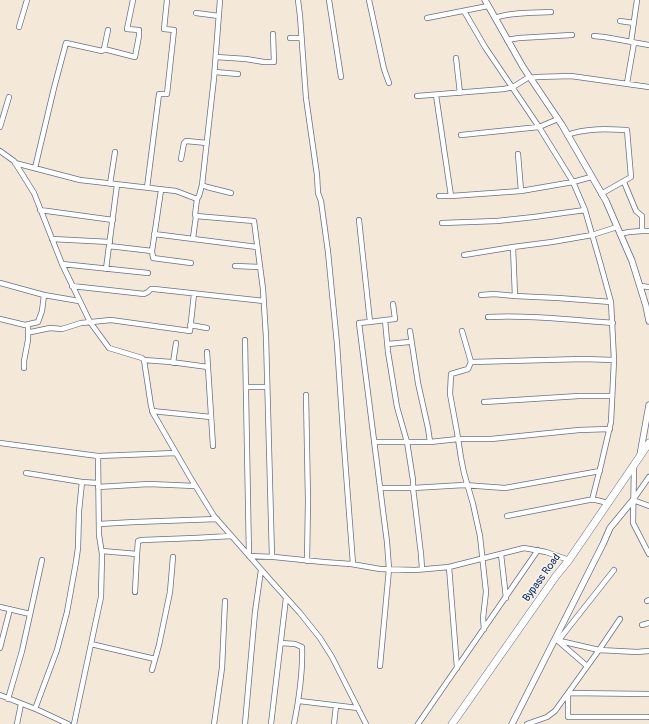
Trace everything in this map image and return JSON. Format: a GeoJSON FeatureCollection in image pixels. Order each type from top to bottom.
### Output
{"type":"FeatureCollection","features":[{"type":"Feature","properties":{"kind":"main road","name":"Bypass Road"},"geometry":{"type":"LineString","coordinates":[[452,724],[556,576],[569,560],[649,443]]}},
{"type":"Feature","properties":{"kind":"street"},"geometry":{"type":"LineString","coordinates":[[19,27],[27,0]]}},
{"type":"Feature","properties":{"kind":"street"},"geometry":{"type":"LineString","coordinates":[[35,168],[66,43],[102,51],[104,49],[135,57],[139,30],[128,29],[133,0]]}},
{"type":"Feature","properties":{"kind":"street"},"geometry":{"type":"LineString","coordinates":[[147,188],[159,94],[167,94],[172,49],[174,30],[164,29],[167,0]]}},
{"type":"Feature","properties":{"kind":"street"},"geometry":{"type":"LineString","coordinates":[[194,238],[197,199],[202,185],[215,72],[220,0]]}},
{"type":"Feature","properties":{"kind":"street"},"geometry":{"type":"LineString","coordinates":[[298,0],[306,98],[317,175],[318,193],[321,201],[329,260],[337,344],[353,564]]}},
{"type":"Feature","properties":{"kind":"street"},"geometry":{"type":"LineString","coordinates":[[329,0],[341,77]]}},
{"type":"Feature","properties":{"kind":"street"},"geometry":{"type":"LineString","coordinates":[[369,0],[384,69],[389,82]]}},
{"type":"Feature","properties":{"kind":"street"},"geometry":{"type":"LineString","coordinates":[[485,0],[529,77],[558,119],[601,194],[632,261],[646,306],[649,321]]}},
{"type":"Feature","properties":{"kind":"street"},"geometry":{"type":"LineString","coordinates":[[627,83],[637,0]]}},
{"type":"Feature","properties":{"kind":"street"},"geometry":{"type":"LineString","coordinates":[[427,18],[488,6]]}},
{"type":"Feature","properties":{"kind":"street"},"geometry":{"type":"LineString","coordinates":[[464,11],[485,47],[513,87],[573,182],[585,210],[611,302],[614,360],[611,422],[592,500]]}},
{"type":"Feature","properties":{"kind":"street"},"geometry":{"type":"LineString","coordinates":[[495,18],[501,16],[551,12]]}},
{"type":"Feature","properties":{"kind":"street"},"geometry":{"type":"LineString","coordinates":[[196,13],[219,16]]}},
{"type":"Feature","properties":{"kind":"street"},"geometry":{"type":"LineString","coordinates":[[620,21],[634,23]]}},
{"type":"Feature","properties":{"kind":"street"},"geometry":{"type":"LineString","coordinates":[[104,49],[108,30]]}},
{"type":"Feature","properties":{"kind":"street"},"geometry":{"type":"LineString","coordinates":[[216,57],[274,62],[273,34]]}},
{"type":"Feature","properties":{"kind":"street"},"geometry":{"type":"LineString","coordinates":[[507,40],[572,35]]}},
{"type":"Feature","properties":{"kind":"street"},"geometry":{"type":"LineString","coordinates":[[594,36],[649,46]]}},
{"type":"Feature","properties":{"kind":"street"},"geometry":{"type":"LineString","coordinates":[[290,38],[301,38]]}},
{"type":"Feature","properties":{"kind":"street"},"geometry":{"type":"LineString","coordinates":[[456,58],[460,93]]}},
{"type":"Feature","properties":{"kind":"street"},"geometry":{"type":"LineString","coordinates":[[215,72],[238,74]]}},
{"type":"Feature","properties":{"kind":"street"},"geometry":{"type":"LineString","coordinates":[[417,96],[504,89],[513,87],[529,77],[571,76],[649,87]]}},
{"type":"Feature","properties":{"kind":"street"},"geometry":{"type":"LineString","coordinates":[[436,95],[451,196]]}},
{"type":"Feature","properties":{"kind":"street"},"geometry":{"type":"LineString","coordinates":[[0,126],[10,97]]}},
{"type":"Feature","properties":{"kind":"street"},"geometry":{"type":"LineString","coordinates":[[461,135],[539,127],[558,119]]}},
{"type":"Feature","properties":{"kind":"street"},"geometry":{"type":"LineString","coordinates":[[567,135],[587,130],[626,130],[631,178],[601,194]]}},
{"type":"Feature","properties":{"kind":"street"},"geometry":{"type":"LineString","coordinates":[[182,159],[184,142],[207,143]]}},
{"type":"Feature","properties":{"kind":"street"},"geometry":{"type":"LineString","coordinates":[[0,151],[15,163],[34,193],[62,264],[79,301],[90,322],[109,348],[142,358],[144,360],[208,367]]}},
{"type":"Feature","properties":{"kind":"street"},"geometry":{"type":"LineString","coordinates":[[110,184],[115,152]]}},
{"type":"Feature","properties":{"kind":"street"},"geometry":{"type":"LineString","coordinates":[[518,154],[521,191]]}},
{"type":"Feature","properties":{"kind":"street"},"geometry":{"type":"LineString","coordinates":[[15,163],[80,180],[176,191],[197,199]]}},
{"type":"Feature","properties":{"kind":"street"},"geometry":{"type":"LineString","coordinates":[[439,196],[521,191],[573,182],[591,177]]}},
{"type":"Feature","properties":{"kind":"street"},"geometry":{"type":"LineString","coordinates":[[624,182],[636,211],[642,216],[642,231]]}},
{"type":"Feature","properties":{"kind":"street"},"geometry":{"type":"LineString","coordinates":[[106,269],[117,185]]}},
{"type":"Feature","properties":{"kind":"street"},"geometry":{"type":"LineString","coordinates":[[202,185],[231,193]]}},
{"type":"Feature","properties":{"kind":"street"},"geometry":{"type":"LineString","coordinates":[[161,190],[154,234],[152,251],[153,258],[191,263]]}},
{"type":"Feature","properties":{"kind":"street"},"geometry":{"type":"LineString","coordinates":[[40,210],[113,220]]}},
{"type":"Feature","properties":{"kind":"street"},"geometry":{"type":"LineString","coordinates":[[442,223],[497,221],[585,210]]}},
{"type":"Feature","properties":{"kind":"street"},"geometry":{"type":"LineString","coordinates":[[196,216],[254,221],[264,301],[272,557]]}},
{"type":"Feature","properties":{"kind":"street"},"geometry":{"type":"LineString","coordinates":[[359,220],[370,322]]}},
{"type":"Feature","properties":{"kind":"street"},"geometry":{"type":"LineString","coordinates":[[464,255],[592,235],[617,227]]}},
{"type":"Feature","properties":{"kind":"street"},"geometry":{"type":"LineString","coordinates":[[620,234],[649,231]]}},
{"type":"Feature","properties":{"kind":"street"},"geometry":{"type":"LineString","coordinates":[[154,234],[257,247]]}},
{"type":"Feature","properties":{"kind":"street"},"geometry":{"type":"LineString","coordinates":[[52,239],[109,244],[152,251]]}},
{"type":"Feature","properties":{"kind":"street"},"geometry":{"type":"LineString","coordinates":[[513,247],[514,296]]}},
{"type":"Feature","properties":{"kind":"street"},"geometry":{"type":"LineString","coordinates":[[62,264],[148,273]]}},
{"type":"Feature","properties":{"kind":"street"},"geometry":{"type":"LineString","coordinates":[[235,266],[260,267]]}},
{"type":"Feature","properties":{"kind":"street"},"geometry":{"type":"LineString","coordinates":[[0,283],[44,296],[79,301]]}},
{"type":"Feature","properties":{"kind":"street"},"geometry":{"type":"LineString","coordinates":[[72,286],[144,294],[151,289],[154,289],[264,301]]}},
{"type":"Feature","properties":{"kind":"street"},"geometry":{"type":"LineString","coordinates":[[640,286],[649,287]]}},
{"type":"Feature","properties":{"kind":"street"},"geometry":{"type":"LineString","coordinates":[[31,332],[50,328],[62,329],[90,322],[111,320],[190,331],[194,294]]}},
{"type":"Feature","properties":{"kind":"street"},"geometry":{"type":"LineString","coordinates":[[482,295],[494,294],[611,302]]}},
{"type":"Feature","properties":{"kind":"street"},"geometry":{"type":"LineString","coordinates":[[0,319],[26,325],[38,322],[42,311],[44,296]]}},
{"type":"Feature","properties":{"kind":"street"},"geometry":{"type":"LineString","coordinates":[[380,666],[389,569],[381,488],[359,323],[395,319],[393,304]]}},
{"type":"Feature","properties":{"kind":"street"},"geometry":{"type":"LineString","coordinates":[[488,317],[506,316],[612,324]]}},
{"type":"Feature","properties":{"kind":"street"},"geometry":{"type":"LineString","coordinates":[[385,320],[397,407],[407,442],[413,480],[422,554],[422,569]]}},
{"type":"Feature","properties":{"kind":"street"},"geometry":{"type":"LineString","coordinates":[[24,368],[28,340],[28,324]]}},
{"type":"Feature","properties":{"kind":"street"},"geometry":{"type":"LineString","coordinates":[[190,325],[207,328]]}},
{"type":"Feature","properties":{"kind":"street"},"geometry":{"type":"LineString","coordinates":[[410,331],[418,383],[430,442]]}},
{"type":"Feature","properties":{"kind":"street"},"geometry":{"type":"LineString","coordinates":[[462,331],[471,362],[468,369],[451,374],[450,394],[467,485],[480,536],[486,592],[483,618],[484,629]]}},
{"type":"Feature","properties":{"kind":"street"},"geometry":{"type":"LineString","coordinates":[[246,340],[249,556]]}},
{"type":"Feature","properties":{"kind":"street"},"geometry":{"type":"LineString","coordinates":[[388,344],[409,342]]}},
{"type":"Feature","properties":{"kind":"street"},"geometry":{"type":"LineString","coordinates":[[173,362],[176,343]]}},
{"type":"Feature","properties":{"kind":"street"},"geometry":{"type":"LineString","coordinates":[[207,352],[213,446]]}},
{"type":"Feature","properties":{"kind":"street"},"geometry":{"type":"LineString","coordinates":[[144,360],[152,411],[195,486],[217,519],[300,613],[320,638],[332,657],[366,724]]}},
{"type":"Feature","properties":{"kind":"street"},"geometry":{"type":"LineString","coordinates":[[471,362],[614,360]]}},
{"type":"Feature","properties":{"kind":"street"},"geometry":{"type":"LineString","coordinates":[[246,387],[267,387]]}},
{"type":"Feature","properties":{"kind":"street"},"geometry":{"type":"LineString","coordinates":[[306,395],[308,501],[307,561]]}},
{"type":"Feature","properties":{"kind":"street"},"geometry":{"type":"LineString","coordinates":[[484,402],[579,396],[612,396]]}},
{"type":"Feature","properties":{"kind":"street"},"geometry":{"type":"LineString","coordinates":[[640,457],[649,405]]}},
{"type":"Feature","properties":{"kind":"street"},"geometry":{"type":"LineString","coordinates":[[152,411],[211,417]]}},
{"type":"Feature","properties":{"kind":"street"},"geometry":{"type":"LineString","coordinates":[[374,442],[430,442],[458,439],[491,439],[579,430],[610,429]]}},
{"type":"Feature","properties":{"kind":"street"},"geometry":{"type":"LineString","coordinates":[[0,443],[98,456],[176,452]]}},
{"type":"Feature","properties":{"kind":"street"},"geometry":{"type":"LineString","coordinates":[[74,724],[101,597],[102,551],[98,524],[98,456]]}},
{"type":"Feature","properties":{"kind":"street"},"geometry":{"type":"LineString","coordinates":[[634,465],[633,523],[649,554]]}},
{"type":"Feature","properties":{"kind":"street"},"geometry":{"type":"LineString","coordinates":[[381,488],[467,485],[505,488],[600,471]]}},
{"type":"Feature","properties":{"kind":"street"},"geometry":{"type":"LineString","coordinates":[[26,472],[98,484],[195,486]]}},
{"type":"Feature","properties":{"kind":"street"},"geometry":{"type":"LineString","coordinates":[[512,724],[556,640],[610,528],[633,500],[649,477]]}},
{"type":"Feature","properties":{"kind":"street"},"geometry":{"type":"LineString","coordinates":[[35,709],[57,650],[66,612],[78,548],[79,511],[82,482]]}},
{"type":"Feature","properties":{"kind":"street"},"geometry":{"type":"LineString","coordinates":[[507,516],[592,500],[608,503]]}},
{"type":"Feature","properties":{"kind":"street"},"geometry":{"type":"LineString","coordinates":[[633,500],[649,506]]}},
{"type":"Feature","properties":{"kind":"street"},"geometry":{"type":"LineString","coordinates":[[98,524],[217,519]]}},
{"type":"Feature","properties":{"kind":"street"},"geometry":{"type":"LineString","coordinates":[[135,592],[138,541],[231,536]]}},
{"type":"Feature","properties":{"kind":"street"},"geometry":{"type":"LineString","coordinates":[[249,556],[353,564],[380,569],[422,569],[449,567],[524,548],[538,550],[569,560]]}},
{"type":"Feature","properties":{"kind":"street"},"geometry":{"type":"LineString","coordinates":[[418,724],[538,550]]}},
{"type":"Feature","properties":{"kind":"street"},"geometry":{"type":"LineString","coordinates":[[102,551],[137,554]]}},
{"type":"Feature","properties":{"kind":"street"},"geometry":{"type":"LineString","coordinates":[[501,554],[506,598]]}},
{"type":"Feature","properties":{"kind":"street"},"geometry":{"type":"LineString","coordinates":[[152,670],[170,592],[173,556]]}},
{"type":"Feature","properties":{"kind":"street"},"geometry":{"type":"LineString","coordinates":[[8,699],[22,651],[42,560]]}},
{"type":"Feature","properties":{"kind":"street"},"geometry":{"type":"LineString","coordinates":[[449,567],[458,668]]}},
{"type":"Feature","properties":{"kind":"street"},"geometry":{"type":"LineString","coordinates":[[245,724],[255,612],[261,570]]}},
{"type":"Feature","properties":{"kind":"street"},"geometry":{"type":"LineString","coordinates":[[556,640],[614,570]]}},
{"type":"Feature","properties":{"kind":"street"},"geometry":{"type":"LineString","coordinates":[[271,724],[286,598]]}},
{"type":"Feature","properties":{"kind":"street"},"geometry":{"type":"LineString","coordinates":[[214,724],[222,668],[225,601]]}},
{"type":"Feature","properties":{"kind":"street"},"geometry":{"type":"LineString","coordinates":[[0,607],[30,614]]}},
{"type":"Feature","properties":{"kind":"street"},"geometry":{"type":"LineString","coordinates":[[0,648],[10,609]]}},
{"type":"Feature","properties":{"kind":"street"},"geometry":{"type":"LineString","coordinates":[[526,724],[547,716],[555,710],[620,619]]}},
{"type":"Feature","properties":{"kind":"street"},"geometry":{"type":"LineString","coordinates":[[642,624],[649,623]]}},
{"type":"Feature","properties":{"kind":"street"},"geometry":{"type":"LineString","coordinates":[[556,640],[599,650],[637,652],[649,651]]}},
{"type":"Feature","properties":{"kind":"street"},"geometry":{"type":"LineString","coordinates":[[556,640],[587,666]]}},
{"type":"Feature","properties":{"kind":"street"},"geometry":{"type":"LineString","coordinates":[[281,643],[295,644],[302,647],[303,658],[299,702],[294,724]]}},
{"type":"Feature","properties":{"kind":"street"},"geometry":{"type":"LineString","coordinates":[[91,644],[155,660]]}},
{"type":"Feature","properties":{"kind":"street"},"geometry":{"type":"LineString","coordinates":[[568,693],[649,694]]}},
{"type":"Feature","properties":{"kind":"street"},"geometry":{"type":"LineString","coordinates":[[568,693],[568,717],[648,717]]}},
{"type":"Feature","properties":{"kind":"street"},"geometry":{"type":"LineString","coordinates":[[0,695],[35,709],[58,722],[68,724]]}},
{"type":"Feature","properties":{"kind":"street"},"geometry":{"type":"LineString","coordinates":[[299,702],[358,708]]}},
{"type":"Feature","properties":{"kind":"street"},"geometry":{"type":"LineString","coordinates":[[17,724],[21,704]]}},
{"type":"Feature","properties":{"kind":"street"},"geometry":{"type":"LineString","coordinates":[[334,724],[336,706]]}}]}
